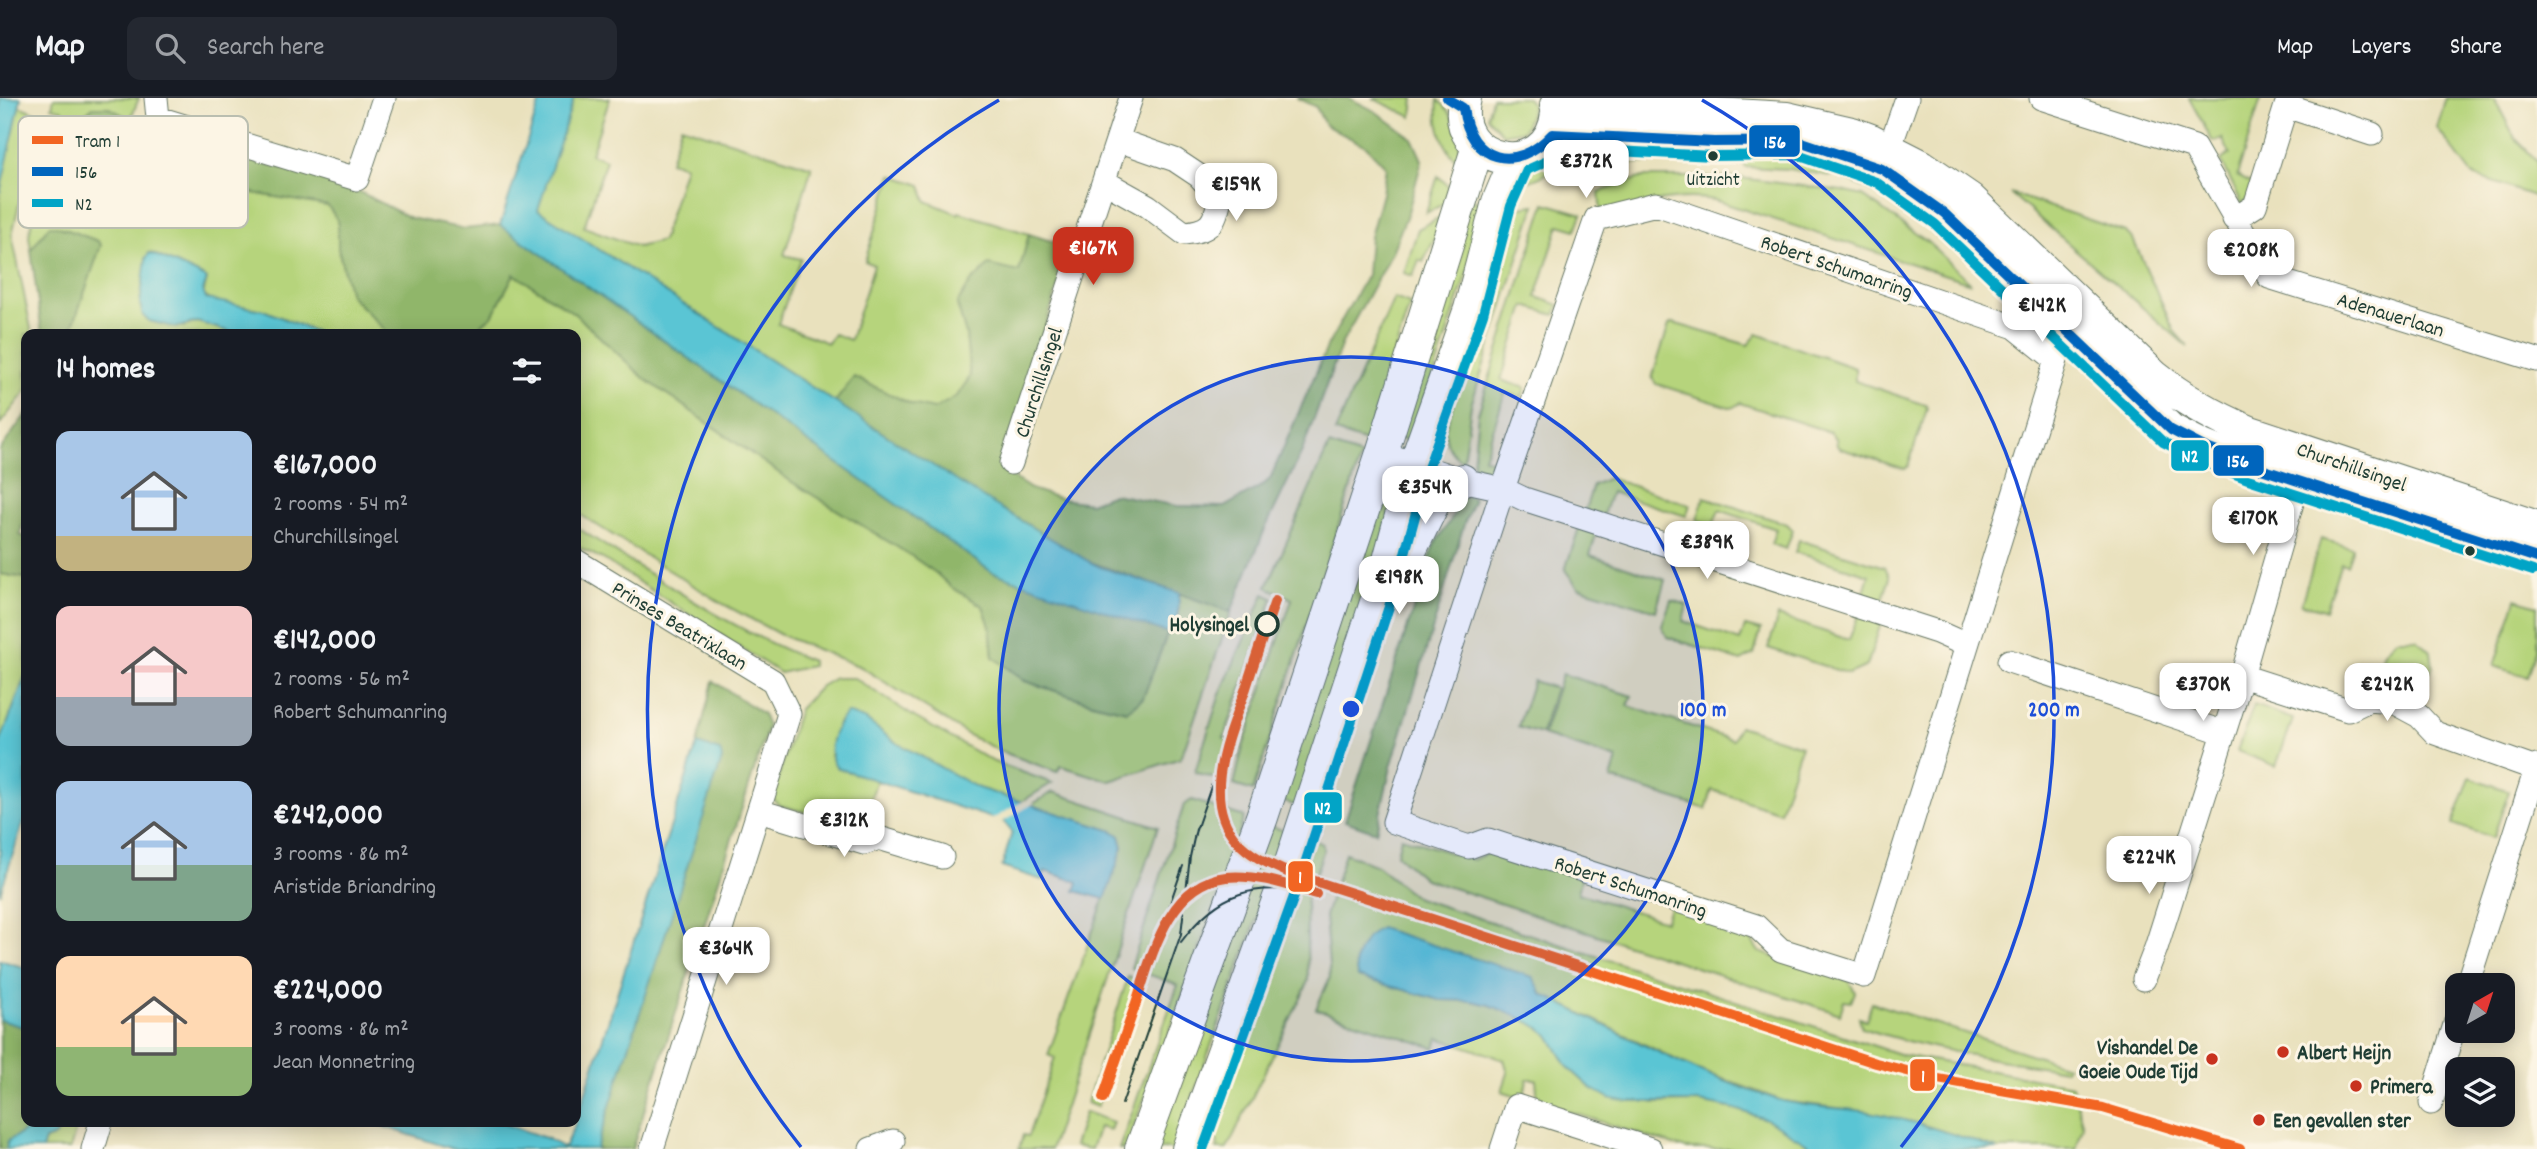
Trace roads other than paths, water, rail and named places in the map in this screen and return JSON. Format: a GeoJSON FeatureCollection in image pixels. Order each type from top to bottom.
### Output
{"type":"FeatureCollection","features":[{"type":"Feature","properties":{"kind":"street"},"geometry":{"type":"LineString","coordinates":[[156,98],[158,116]]}},
{"type":"Feature","properties":{"kind":"street"},"geometry":{"type":"LineString","coordinates":[[248,146],[357,179],[384,98]]}},
{"type":"Feature","properties":{"kind":"street","name":"Churchillsingel"},"geometry":{"type":"LineString","coordinates":[[1011,463],[1131,98]]}},
{"type":"Feature","properties":{"kind":"street"},"geometry":{"type":"LineString","coordinates":[[1886,159],[1907,98]]}},
{"type":"Feature","properties":{"kind":"street","name":"Adenauerlaan"},"geometry":{"type":"LineString","coordinates":[[2041,98],[2194,147],[2269,277],[2537,360]]}},
{"type":"Feature","properties":{"kind":"street"},"geometry":{"type":"LineString","coordinates":[[1458,101],[1466,129],[1478,146],[1496,157],[1516,159],[1539,149],[1554,112]]}},
{"type":"Feature","properties":{"kind":"street"},"geometry":{"type":"LineString","coordinates":[[2234,219],[2255,206],[2286,106],[2372,134]]}},
{"type":"Feature","properties":{"kind":"street","name":"Churchillsingel"},"geometry":{"type":"LineString","coordinates":[[1554,112],[1714,142],[1799,141],[1886,159],[2171,430],[2204,447],[2302,466],[2537,527]]}},
{"type":"Feature","properties":{"kind":"street"},"geometry":{"type":"LineString","coordinates":[[1105,182],[1147,206],[1184,233],[1201,231],[1214,220],[1220,199],[1199,176],[1175,160],[1118,139]]}},
{"type":"Feature","properties":{"kind":"street"},"geometry":{"type":"LineString","coordinates":[[1141,1149],[1250,853],[1382,453],[1478,146]]}},
{"type":"Feature","properties":{"kind":"street"},"geometry":{"type":"LineString","coordinates":[[1188,1149],[1284,884],[1385,575],[1415,464],[1470,309],[1498,202],[1516,159]]}},
{"type":"Feature","properties":{"kind":"street","name":"Robert Schumanring"},"geometry":{"type":"LineString","coordinates":[[1656,204],[2015,327],[2056,360],[1864,976],[1781,950],[1756,926],[1488,840],[1469,847],[1394,822],[1503,489],[1596,219],[1656,204]]}},
{"type":"Feature","properties":{"kind":"street"},"geometry":{"type":"LineString","coordinates":[[1382,453],[1462,480],[1503,489],[1524,499],[1937,632],[1966,645]]}},
{"type":"Feature","properties":{"kind":"street"},"geometry":{"type":"LineString","coordinates":[[2144,979],[2242,676],[2302,466]]}},
{"type":"Feature","properties":{"kind":"street","name":"Churchillsingel"},"geometry":{"type":"LineString","coordinates":[[2302,466],[2537,558]]}},
{"type":"Feature","properties":{"kind":"street"},"geometry":{"type":"LineString","coordinates":[[1385,575],[1410,551],[1442,486],[1462,480]]}},
{"type":"Feature","properties":{"kind":"street","name":"Prinses Beatrixlaan"},"geometry":{"type":"LineString","coordinates":[[581,564],[773,681],[789,714],[759,811]]}},
{"type":"Feature","properties":{"kind":"street"},"geometry":{"type":"LineString","coordinates":[[2009,661],[2222,732]]}},
{"type":"Feature","properties":{"kind":"street"},"geometry":{"type":"LineString","coordinates":[[2242,676],[2348,710],[2369,700],[2393,702],[2419,716],[2435,733],[2537,768],[2472,973]]}},
{"type":"Feature","properties":{"kind":"street"},"geometry":{"type":"LineString","coordinates":[[652,1149],[759,811],[864,843],[879,838],[942,857]]}},
{"type":"Feature","properties":{"kind":"street"},"geometry":{"type":"LineString","coordinates":[[2431,1103],[2449,1043]]}},
{"type":"Feature","properties":{"kind":"street"},"geometry":{"type":"LineString","coordinates":[[1502,1149],[1516,1106],[1650,1149]]}},
{"type":"Feature","properties":{"kind":"street"},"geometry":{"type":"LineString","coordinates":[[93,1149],[100,1127]]}},
{"type":"Feature","properties":{"kind":"street"},"geometry":{"type":"LineString","coordinates":[[871,1149],[893,1141]]}},
{"type":"Feature","properties":{"kind":"water"},"geometry":{"type":"Polygon","coordinates":[[[0,98],[21,98],[0,193],[0,98]]]}},
{"type":"Feature","properties":{"kind":"water"},"geometry":{"type":"Polygon","coordinates":[[[541,98],[574,98],[538,210],[977,494],[1088,561],[1179,593],[1176,618],[1168,632],[992,572],[500,225],[541,98]]]}},
{"type":"Feature","properties":{"kind":"water"},"geometry":{"type":"Polygon","coordinates":[[[149,253],[207,279],[203,291],[206,299],[263,310],[309,329],[220,329],[197,322],[176,328],[149,321],[143,316],[140,304],[149,253]]]}},
{"type":"Feature","properties":{"kind":"water"},"geometry":{"type":"Polygon","coordinates":[[[21,687],[21,829],[0,894],[0,743],[21,687]]]}},
{"type":"Feature","properties":{"kind":"water"},"geometry":{"type":"Polygon","coordinates":[[[847,713],[866,720],[895,742],[978,788],[1113,831],[1120,836],[1123,847],[1105,899],[1075,891],[1078,882],[1045,871],[1042,880],[1002,867],[1012,832],[1004,822],[838,768],[831,755],[832,740],[834,732],[847,713]]]}},
{"type":"Feature","properties":{"kind":"water"},"geometry":{"type":"Polygon","coordinates":[[[697,744],[720,751],[722,759],[596,1149],[453,1149],[385,1127],[513,1127],[546,1138],[564,1148],[574,1127],[581,1127],[581,1106],[697,744]]]}},
{"type":"Feature","properties":{"kind":"water"},"geometry":{"type":"Polygon","coordinates":[[[1380,928],[1533,977],[1542,994],[1659,1052],[1749,1090],[1791,1103],[1859,1110],[1886,1116],[1998,1149],[1816,1149],[1766,1119],[1735,1109],[1699,1102],[1628,1102],[1609,1098],[1591,1088],[1568,1067],[1549,1035],[1535,1025],[1490,1005],[1472,1001],[1440,1000],[1358,977],[1356,963],[1360,949],[1380,928]]]}},
{"type":"Feature","properties":{"kind":"water"},"geometry":{"type":"Polygon","coordinates":[[[0,960],[21,966],[21,1026],[0,1020],[0,960]]]}},
{"type":"Feature","properties":{"kind":"water"},"geometry":{"type":"Polygon","coordinates":[[[27,1127],[59,1127],[56,1136],[45,1140],[42,1149],[6,1149],[8,1141],[25,1131],[27,1127]]]}},
{"type":"Feature","properties":{"kind":"tram line","name":"1"},"geometry":{"type":"LineString","coordinates":[[1275,601],[1226,745],[1219,786],[1220,806],[1226,824],[1237,841],[1260,859],[1287,872],[1876,1063],[1938,1079],[2103,1108],[2240,1149]]}},
{"type":"Feature","properties":{"kind":"tram line"},"geometry":{"type":"LineString","coordinates":[[1194,836],[1223,752]]}},
{"type":"Feature","properties":{"kind":"tram line"},"geometry":{"type":"LineString","coordinates":[[1122,1104],[1181,934],[1196,829]]}},
{"type":"Feature","properties":{"kind":"tram line"},"geometry":{"type":"LineString","coordinates":[[1158,938],[1183,866]]}},
{"type":"Feature","properties":{"kind":"tram line","name":"1"},"geometry":{"type":"LineString","coordinates":[[1103,1098],[1155,946],[1175,909],[1189,894],[1206,883],[1238,876],[1272,881],[1316,894]]}},
{"type":"Feature","properties":{"kind":"tram line"},"geometry":{"type":"LineString","coordinates":[[1181,942],[1210,911],[1240,894],[1275,889],[1316,894]]}},
{"type":"Feature","properties":{"kind":"place","name":"Uitzicht"},"geometry":{"type":"Point","coordinates":[1713,156]}},
{"type":"Feature","properties":{"kind":"place","name":"Holysingel"},"geometry":{"type":"Point","coordinates":[1267,624]}},
{"type":"Feature","properties":{"kind":"place","name":"Albert Heijn"},"geometry":{"type":"Point","coordinates":[2283,1052]}},
{"type":"Feature","properties":{"kind":"place","name":"Vishandel De Goeie Oude Tijd"},"geometry":{"type":"Point","coordinates":[2212,1059]}},
{"type":"Feature","properties":{"kind":"place","name":"Primera"},"geometry":{"type":"Point","coordinates":[2356,1086]}},
{"type":"Feature","properties":{"kind":"place","name":"Een gevallen ster"},"geometry":{"type":"Point","coordinates":[2259,1120]}}]}
